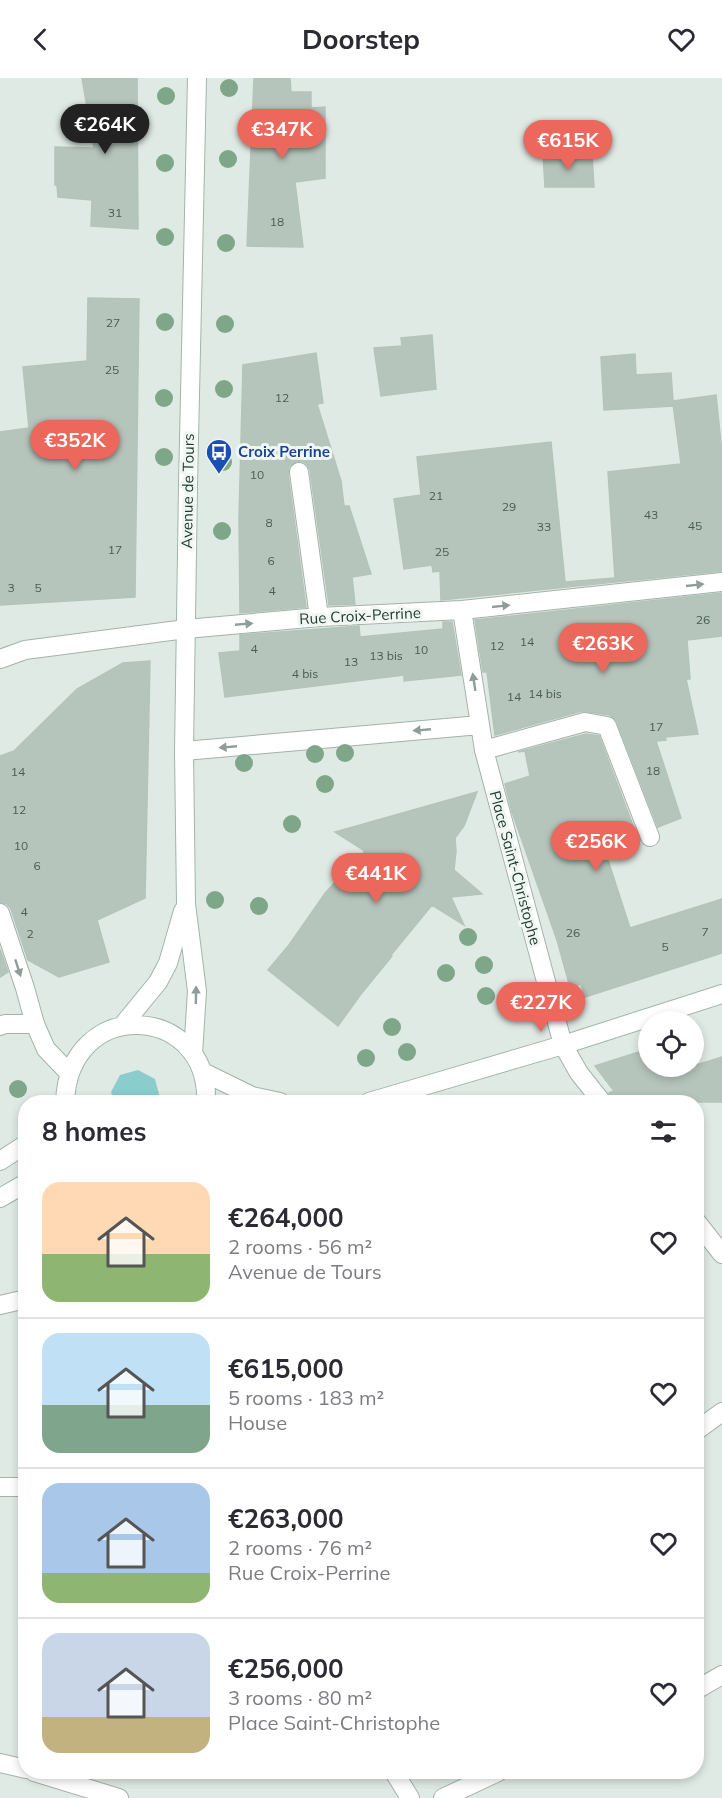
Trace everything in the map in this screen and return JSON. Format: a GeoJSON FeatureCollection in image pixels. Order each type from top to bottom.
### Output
{"type":"FeatureCollection","features":[{"type":"Feature","properties":{"kind":"street","name":"Avenue de Tours"},"geometry":{"type":"LineString","coordinates":[[193,1054],[197,991],[186,904],[184,751],[196,78]]}},
{"type":"Feature","properties":{"kind":"street"},"geometry":{"type":"LineString","coordinates":[[299,472],[319,617]]}},
{"type":"Feature","properties":{"kind":"street","name":"Rue Croix-Perrine"},"geometry":{"type":"LineString","coordinates":[[0,659],[25,650],[186,629],[319,617],[462,610],[722,582]]}},
{"type":"Feature","properties":{"kind":"street","name":"Place Saint-Christophe"},"geometry":{"type":"LineString","coordinates":[[462,610],[484,750],[562,1045],[579,1073],[596,1095]]}},
{"type":"Feature","properties":{"kind":"street"},"geometry":{"type":"LineString","coordinates":[[484,750],[585,722],[607,726],[650,837]]}},
{"type":"Feature","properties":{"kind":"street"},"geometry":{"type":"LineString","coordinates":[[184,751],[480,725]]}},
{"type":"Feature","properties":{"kind":"street","name":"Avenue de Tours"},"geometry":{"type":"LineString","coordinates":[[122,1026],[158,982],[168,963],[186,904]]}},
{"type":"Feature","properties":{"kind":"street"},"geometry":{"type":"LineString","coordinates":[[0,913],[35,1024],[46,1049],[69,1073]]}},
{"type":"Feature","properties":{"kind":"street"},"geometry":{"type":"LineString","coordinates":[[393,1095],[562,1045],[722,994]]}},
{"type":"Feature","properties":{"kind":"street"},"geometry":{"type":"LineString","coordinates":[[0,1026],[35,1024]]}},
{"type":"Feature","properties":{"kind":"street"},"geometry":{"type":"LineString","coordinates":[[66,1095],[69,1073],[77,1056],[89,1043],[105,1032],[122,1026],[142,1025],[161,1029],[179,1039],[193,1054],[203,1072],[206,1095]]}},
{"type":"Feature","properties":{"kind":"street"},"geometry":{"type":"LineString","coordinates":[[203,1072],[250,1095]]}},
{"type":"Feature","properties":{"kind":"street"},"geometry":{"type":"LineString","coordinates":[[0,1161],[18,1149]]}},
{"type":"Feature","properties":{"kind":"street"},"geometry":{"type":"LineString","coordinates":[[0,1198],[18,1188]]}},
{"type":"Feature","properties":{"kind":"street"},"geometry":{"type":"LineString","coordinates":[[704,1231],[722,1254]]}},
{"type":"Feature","properties":{"kind":"street"},"geometry":{"type":"LineString","coordinates":[[0,1305],[18,1301]]}},
{"type":"Feature","properties":{"kind":"street"},"geometry":{"type":"LineString","coordinates":[[704,1425],[722,1412]]}},
{"type":"Feature","properties":{"kind":"street"},"geometry":{"type":"LineString","coordinates":[[0,1487],[18,1486]]}},
{"type":"Feature","properties":{"kind":"street"},"geometry":{"type":"LineString","coordinates":[[704,1682],[722,1675]]}},
{"type":"Feature","properties":{"kind":"street"},"geometry":{"type":"LineString","coordinates":[[0,1762],[18,1767]]}},
{"type":"Feature","properties":{"kind":"street"},"geometry":{"type":"LineString","coordinates":[[57,1779],[119,1798]]}},
{"type":"Feature","properties":{"kind":"street"},"geometry":{"type":"LineString","coordinates":[[398,1779],[410,1798]]}},
{"type":"Feature","properties":{"kind":"street"},"geometry":{"type":"LineString","coordinates":[[444,1798],[483,1779]]}},
{"type":"Feature","properties":{"kind":"water"},"geometry":{"type":"Polygon","coordinates":[[[138,1070],[155,1079],[159,1095],[112,1095],[111,1092],[120,1075],[138,1070]]]}},
{"type":"Feature","properties":{"kind":"building"},"geometry":{"type":"Polygon","coordinates":[[[82,78],[137,78],[138,229],[91,226],[92,200],[58,197],[57,185],[55,185],[55,147],[94,148],[82,78]]]}},
{"type":"Feature","properties":{"kind":"building"},"geometry":{"type":"Polygon","coordinates":[[[254,78],[290,78],[291,92],[311,92],[311,108],[325,107],[325,178],[295,182],[303,247],[247,246],[254,78]]]}},
{"type":"Feature","properties":{"kind":"building"},"geometry":{"type":"Polygon","coordinates":[[[543,154],[592,155],[594,187],[545,187],[543,154]]]}},
{"type":"Feature","properties":{"kind":"building"},"geometry":{"type":"Polygon","coordinates":[[[88,298],[139,299],[135,597],[0,605],[0,432],[29,428],[23,367],[87,361],[88,298]]]}},
{"type":"Feature","properties":{"kind":"building"},"geometry":{"type":"Polygon","coordinates":[[[432,335],[436,389],[381,396],[374,348],[402,346],[401,338],[432,335]]]}},
{"type":"Feature","properties":{"kind":"building"},"geometry":{"type":"Polygon","coordinates":[[[316,353],[323,403],[317,404],[341,481],[344,506],[349,506],[371,574],[352,577],[355,604],[329,605],[310,470],[304,462],[297,461],[289,467],[288,474],[306,607],[240,613],[239,518],[243,365],[316,353]]]}},
{"type":"Feature","properties":{"kind":"building"},"geometry":{"type":"Polygon","coordinates":[[[635,354],[636,375],[671,373],[673,401],[716,395],[722,453],[722,571],[441,600],[440,571],[433,572],[432,565],[404,569],[394,499],[421,495],[417,457],[551,442],[565,582],[615,578],[608,472],[681,464],[673,404],[673,406],[604,410],[601,357],[635,354]]]}},
{"type":"Feature","properties":{"kind":"building"},"geometry":{"type":"Polygon","coordinates":[[[722,593],[722,636],[687,640],[690,679],[686,679],[698,734],[665,737],[666,740],[656,741],[681,818],[658,827],[617,722],[610,715],[582,711],[495,735],[487,672],[483,672],[475,620],[722,593]]]}},
{"type":"Feature","properties":{"kind":"building"},"geometry":{"type":"Polygon","coordinates":[[[443,622],[452,622],[461,675],[404,681],[404,675],[225,697],[219,653],[240,651],[240,635],[359,626],[360,637],[443,629],[443,622]]]}},
{"type":"Feature","properties":{"kind":"building"},"geometry":{"type":"Polygon","coordinates":[[[150,661],[145,898],[97,920],[109,962],[59,977],[28,960],[11,909],[7,904],[0,902],[0,756],[14,751],[77,689],[123,663],[150,661]]]}},
{"type":"Feature","properties":{"kind":"building"},"geometry":{"type":"Polygon","coordinates":[[[586,734],[599,736],[637,836],[608,848],[611,856],[607,857],[630,928],[722,899],[722,953],[585,997],[581,984],[570,987],[557,940],[512,812],[505,784],[530,776],[525,751],[518,752],[586,734]]]}},
{"type":"Feature","properties":{"kind":"building"},"geometry":{"type":"Polygon","coordinates":[[[477,792],[464,826],[455,838],[454,870],[482,894],[451,897],[464,925],[432,905],[338,1026],[268,970],[289,945],[326,892],[365,851],[335,832],[477,792]]]}},
{"type":"Feature","properties":{"kind":"building"},"geometry":{"type":"Polygon","coordinates":[[[0,949],[8,972],[0,977],[0,949]]]}},
{"type":"Feature","properties":{"kind":"building"},"geometry":{"type":"Polygon","coordinates":[[[638,1052],[638,1077],[704,1077],[704,1063],[722,1057],[722,1102],[704,1102],[704,1095],[610,1095],[609,1093],[614,1091],[595,1066],[638,1052]]]}},
{"type":"Feature","properties":{"kind":"place","name":"Croix Perrine"},"geometry":{"type":"Point","coordinates":[219,475]}}]}
